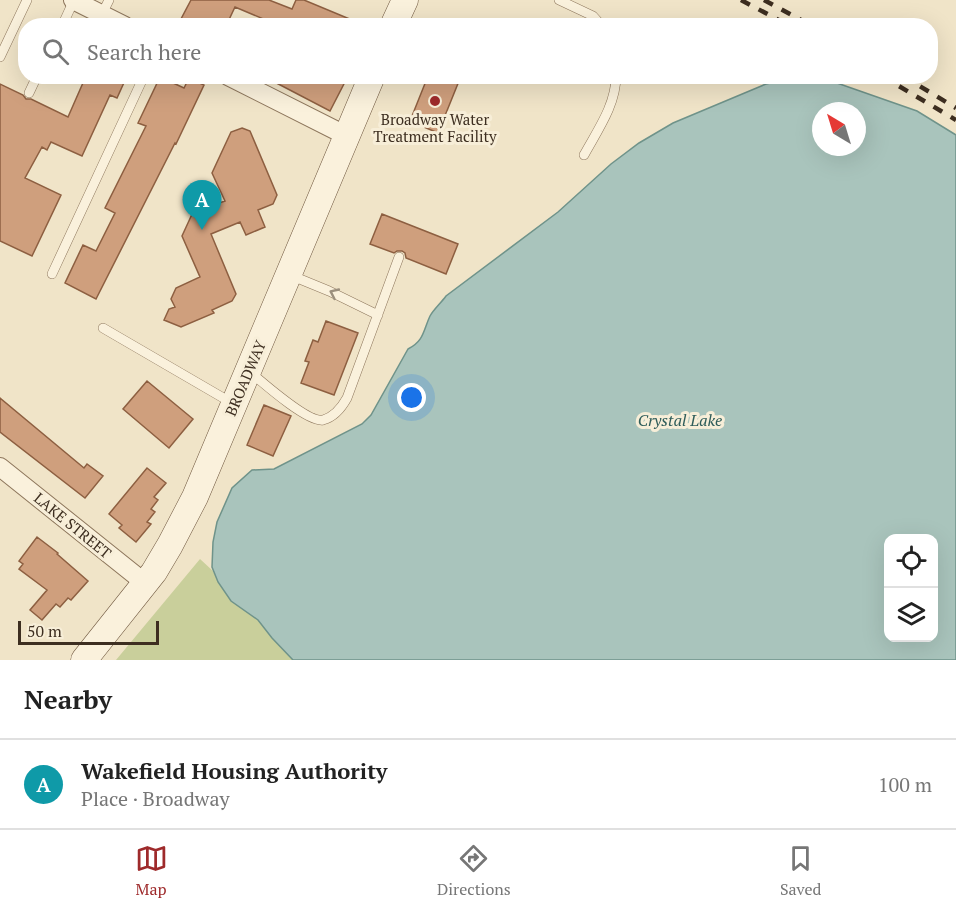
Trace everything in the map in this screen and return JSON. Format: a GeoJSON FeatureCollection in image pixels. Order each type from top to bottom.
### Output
{"type":"FeatureCollection","features":[{"type":"Feature","properties":{"kind":"street"},"geometry":{"type":"LineString","coordinates":[[74,0],[106,7],[117,18]]}},
{"type":"Feature","properties":{"kind":"street"},"geometry":{"type":"LineString","coordinates":[[244,84],[346,136]]}},
{"type":"Feature","properties":{"kind":"street","name":"BROADWAY"},"geometry":{"type":"LineString","coordinates":[[84,660],[145,583],[170,545],[195,497],[369,84]]}},
{"type":"Feature","properties":{"kind":"street","name":"LAKE STREET"},"geometry":{"type":"LineString","coordinates":[[0,467],[145,583]]}},
{"type":"Feature","properties":{"kind":"lane"},"geometry":{"type":"LineString","coordinates":[[18,18],[27,0]]}},
{"type":"Feature","properties":{"kind":"lane"},"geometry":{"type":"LineString","coordinates":[[66,18],[74,0]]}},
{"type":"Feature","properties":{"kind":"lane"},"geometry":{"type":"LineString","coordinates":[[560,0],[595,18]]}},
{"type":"Feature","properties":{"kind":"lane"},"geometry":{"type":"LineString","coordinates":[[0,57],[18,19]]}},
{"type":"Feature","properties":{"kind":"lane"},"geometry":{"type":"LineString","coordinates":[[29,93],[33,84]]}},
{"type":"Feature","properties":{"kind":"lane"},"geometry":{"type":"LineString","coordinates":[[52,274],[140,84]]}},
{"type":"Feature","properties":{"kind":"lane"},"geometry":{"type":"LineString","coordinates":[[584,155],[609,109],[616,84]]}},
{"type":"Feature","properties":{"kind":"lane"},"geometry":{"type":"LineString","coordinates":[[248,371],[315,420],[323,420],[340,408],[347,398],[399,257]]}},
{"type":"Feature","properties":{"kind":"lane"},"geometry":{"type":"LineString","coordinates":[[288,275],[329,291],[378,315]]}},
{"type":"Feature","properties":{"kind":"lane"},"geometry":{"type":"LineString","coordinates":[[104,328],[235,404]]}},
{"type":"Feature","properties":{"kind":"green space"},"geometry":{"type":"Polygon","coordinates":[[[200,559],[213,571],[231,601],[258,620],[293,660],[116,660],[200,559]]]}},
{"type":"Feature","properties":{"kind":"water","name":"Crystal Lake"},"geometry":{"type":"Polygon","coordinates":[[[766,84],[840,84],[917,111],[956,135],[956,660],[293,660],[258,620],[231,601],[218,582],[212,567],[217,522],[232,488],[252,470],[274,469],[362,424],[371,415],[408,349],[420,339],[433,311],[446,296],[558,212],[611,164],[639,143],[673,123],[766,84]]]}},
{"type":"Feature","properties":{"kind":"building"},"geometry":{"type":"Polygon","coordinates":[[[191,0],[269,0],[292,9],[296,0],[304,0],[347,18],[261,18],[235,7],[230,18],[182,18],[191,0]]]}},
{"type":"Feature","properties":{"kind":"building"},"geometry":{"type":"Polygon","coordinates":[[[0,84],[23,95],[26,99],[31,99],[68,117],[82,84],[123,84],[117,98],[110,95],[82,156],[51,142],[47,150],[42,147],[25,178],[61,195],[32,256],[0,241],[0,84]]]}},
{"type":"Feature","properties":{"kind":"building"},"geometry":{"type":"Polygon","coordinates":[[[157,84],[175,84],[184,88],[186,84],[204,85],[96,299],[65,283],[83,245],[96,251],[115,213],[105,208],[146,126],[138,123],[157,84]]]}},
{"type":"Feature","properties":{"kind":"building"},"geometry":{"type":"Polygon","coordinates":[[[278,84],[344,84],[330,111],[278,84]]]}},
{"type":"Feature","properties":{"kind":"building","name":"Broadway Water Treatment Facility"},"geometry":{"type":"Polygon","coordinates":[[[425,84],[458,84],[438,133],[410,121],[425,84]]]}},
{"type":"Feature","properties":{"kind":"building"},"geometry":{"type":"Polygon","coordinates":[[[242,128],[250,131],[277,195],[273,204],[258,210],[265,227],[246,235],[240,222],[211,234],[236,294],[232,301],[212,310],[214,313],[181,327],[164,320],[169,309],[175,307],[171,299],[176,288],[200,277],[182,236],[193,212],[225,201],[212,173],[231,132],[242,128]]]}},
{"type":"Feature","properties":{"kind":"building"},"geometry":{"type":"Polygon","coordinates":[[[382,214],[458,244],[446,274],[406,258],[402,251],[394,253],[370,244],[382,214]]]}},
{"type":"Feature","properties":{"kind":"building"},"geometry":{"type":"Polygon","coordinates":[[[326,321],[358,333],[334,395],[301,383],[309,362],[305,361],[313,340],[318,342],[326,321]]]}},
{"type":"Feature","properties":{"kind":"building"},"geometry":{"type":"Polygon","coordinates":[[[147,381],[193,419],[169,448],[123,409],[147,381]]]}},
{"type":"Feature","properties":{"kind":"building"},"geometry":{"type":"Polygon","coordinates":[[[0,398],[84,468],[87,464],[103,476],[85,498],[0,432],[0,398]]]}},
{"type":"Feature","properties":{"kind":"building"},"geometry":{"type":"Polygon","coordinates":[[[264,405],[291,416],[273,456],[247,445],[264,405]]]}},
{"type":"Feature","properties":{"kind":"building"},"geometry":{"type":"Polygon","coordinates":[[[147,468],[166,483],[154,497],[158,500],[151,509],[155,512],[147,522],[151,524],[136,542],[119,528],[122,525],[109,514],[147,468]]]}},
{"type":"Feature","properties":{"kind":"building"},"geometry":{"type":"Polygon","coordinates":[[[37,537],[88,581],[71,600],[68,598],[60,607],[56,604],[42,620],[30,610],[47,590],[19,569],[23,564],[19,561],[37,537]]]}},
{"type":"Feature","properties":{"kind":"railway"},"geometry":{"type":"LineString","coordinates":[[741,0],[775,18]]}},
{"type":"Feature","properties":{"kind":"railway"},"geometry":{"type":"LineString","coordinates":[[764,0],[797,18]]}},
{"type":"Feature","properties":{"kind":"railway"},"geometry":{"type":"LineString","coordinates":[[895,84],[956,120]]}},
{"type":"Feature","properties":{"kind":"railway"},"geometry":{"type":"LineString","coordinates":[[916,84],[956,108]]}},
{"type":"Feature","properties":{"kind":"place","name":"Broadway Water Treatment Facility"},"geometry":{"type":"Point","coordinates":[435,101]}},
{"type":"Feature","properties":{"kind":"place","name":"Wakefield Housing Authority"},"geometry":{"type":"Point","coordinates":[202,230]}}]}
